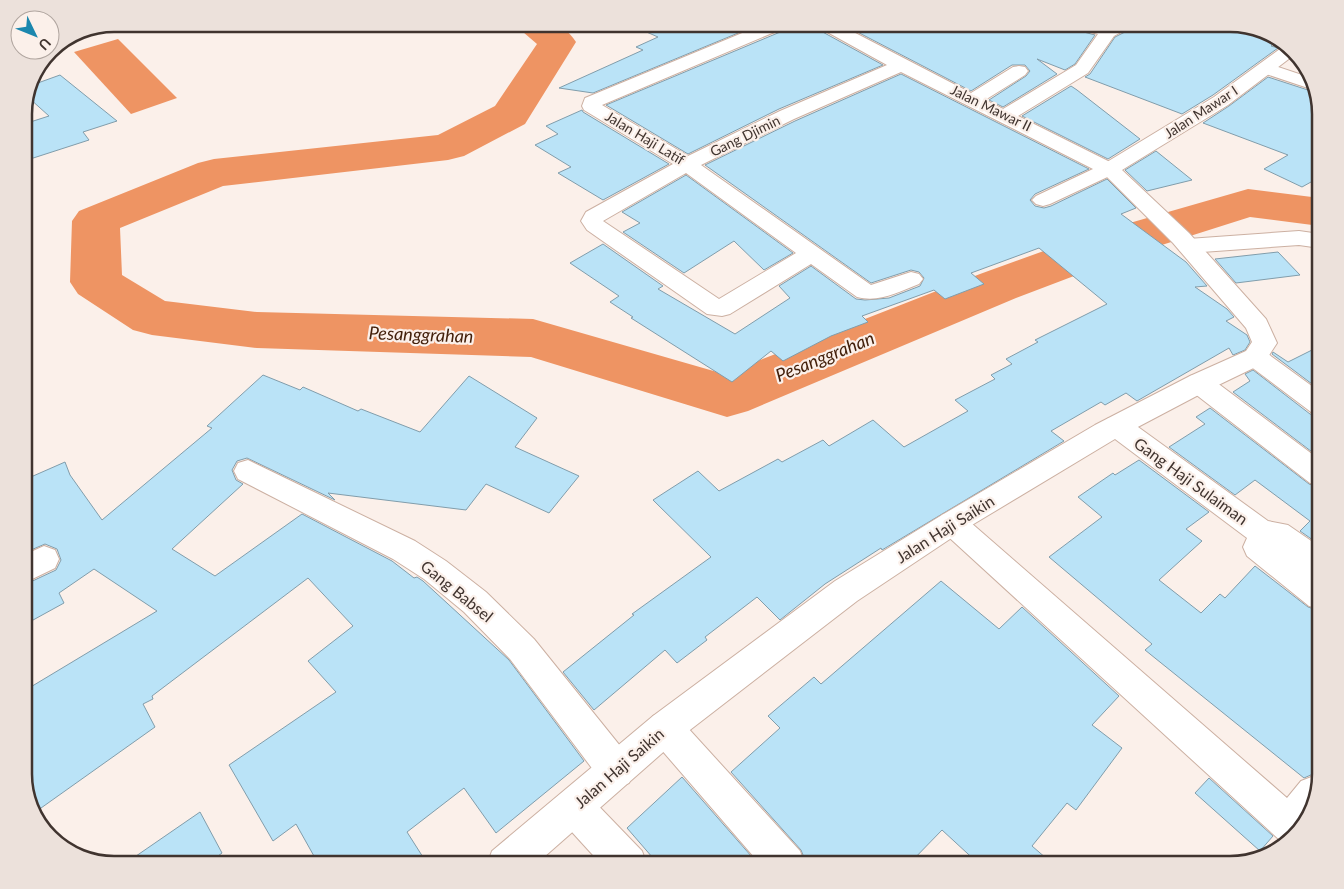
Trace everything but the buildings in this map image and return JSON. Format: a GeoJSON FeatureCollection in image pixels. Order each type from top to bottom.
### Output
{"type":"FeatureCollection","features":[{"type":"Feature","properties":{"kind":"street","name":"Jalan Haji Latif"},"geometry":{"type":"LineString","coordinates":[[758,32],[590,104],[687,164],[865,292],[872,293],[911,278]]}},
{"type":"Feature","properties":{"kind":"street","name":"Jalan Mawar II"},"geometry":{"type":"LineString","coordinates":[[841,32],[901,65],[973,99],[1109,169],[1148,204],[1185,242]]}},
{"type":"Feature","properties":{"kind":"street"},"geometry":{"type":"LineString","coordinates":[[1006,116],[1082,69],[1112,32]]}},
{"type":"Feature","properties":{"kind":"street","name":"Jalan Mawar I"},"geometry":{"type":"LineString","coordinates":[[1043,200],[1109,169],[1221,101],[1284,54]]}},
{"type":"Feature","properties":{"kind":"street","name":"Gang Djimin"},"geometry":{"type":"LineString","coordinates":[[812,253],[722,308],[710,306],[592,221],[594,217],[687,164],[787,115],[901,65]]}},
{"type":"Feature","properties":{"kind":"street"},"geometry":{"type":"LineString","coordinates":[[1266,68],[1305,82]]}},
{"type":"Feature","properties":{"kind":"street"},"geometry":{"type":"LineString","coordinates":[[973,99],[1018,71]]}},
{"type":"Feature","properties":{"kind":"street"},"geometry":{"type":"LineString","coordinates":[[1185,242],[1299,238],[1312,240]]}},
{"type":"Feature","properties":{"kind":"street"},"geometry":{"type":"LineString","coordinates":[[1185,242],[1257,325],[1265,343],[1254,357],[1312,399]]}},
{"type":"Feature","properties":{"kind":"street","name":"Jalan Haji Saikin"},"geometry":{"type":"LineString","coordinates":[[517,856],[665,728],[846,591],[952,523],[1116,426],[1254,357]]}},
{"type":"Feature","properties":{"kind":"street"},"geometry":{"type":"LineString","coordinates":[[1199,384],[1312,469]]}},
{"type":"Feature","properties":{"kind":"street","name":"Gang Haji Sulaiman"},"geometry":{"type":"LineString","coordinates":[[1116,426],[1261,532],[1277,534],[1312,557]]}},
{"type":"Feature","properties":{"kind":"street","name":"Gang Babsel"},"geometry":{"type":"LineString","coordinates":[[248,471],[404,550],[435,570],[475,602],[522,649],[616,770]]}},
{"type":"Feature","properties":{"kind":"street"},"geometry":{"type":"LineString","coordinates":[[952,523],[1293,826]]}},
{"type":"Feature","properties":{"kind":"street","name":"Gang Haji Sulaiman"},"geometry":{"type":"LineString","coordinates":[[1267,533],[1258,546],[1312,590]]}},
{"type":"Feature","properties":{"kind":"street"},"geometry":{"type":"LineString","coordinates":[[665,728],[778,856]]}},
{"type":"Feature","properties":{"kind":"street"},"geometry":{"type":"LineString","coordinates":[[574,808],[619,856]]}},
{"type":"Feature","properties":{"kind":"shaded area"},"geometry":{"type":"Polygon","coordinates":[[[118,39],[177,98],[131,114],[74,52],[118,39]]]}},
{"type":"Feature","properties":{"kind":"waterway","name":"Pesanggrahan"},"geometry":{"type":"LineString","coordinates":[[545,32],[557,42],[510,115],[448,147],[214,173],[96,221],[96,282],[152,317],[257,330],[533,338],[727,396],[998,286],[1106,246],[1248,203],[1312,211]]}}]}
